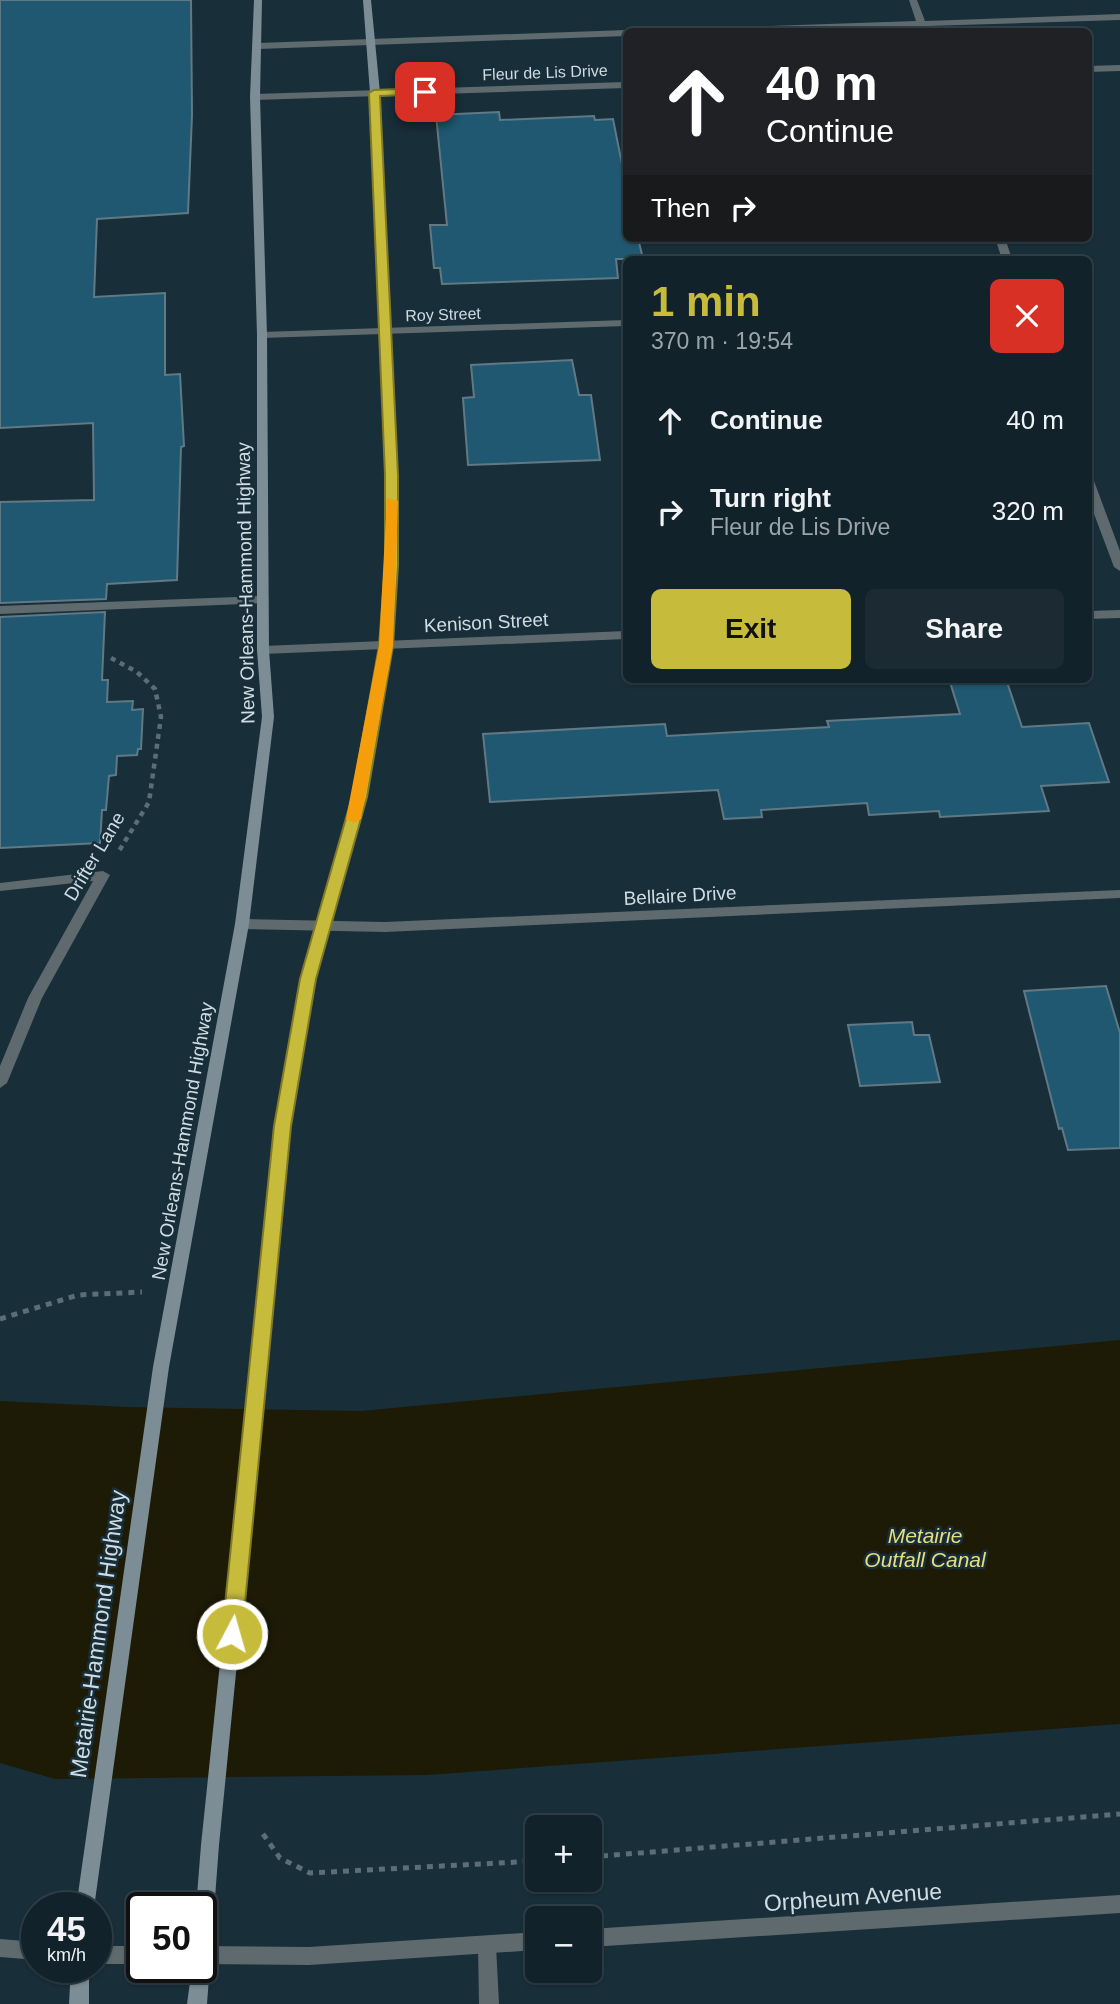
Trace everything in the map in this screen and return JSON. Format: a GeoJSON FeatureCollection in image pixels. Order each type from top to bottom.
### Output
{"type":"FeatureCollection","features":[{"type":"Feature","properties":{"kind":"main road","name":"New Orleans-Hammond Highway"},"geometry":{"type":"LineString","coordinates":[[161,1367],[242,924],[268,717],[263,650],[262,335],[256,97],[258,0]]}},
{"type":"Feature","properties":{"kind":"main road"},"geometry":{"type":"LineString","coordinates":[[207,1892],[282,1126],[308,979],[360,797],[386,646],[391,565],[391,475],[374,93],[367,0]]}},
{"type":"Feature","properties":{"kind":"main road","name":"Metairie-Hammond Highway"},"geometry":{"type":"LineString","coordinates":[[87,1892],[161,1367]]}},
{"type":"Feature","properties":{"kind":"main road"},"geometry":{"type":"LineString","coordinates":[[79,2004],[80,1983]]}},
{"type":"Feature","properties":{"kind":"main road"},"geometry":{"type":"LineString","coordinates":[[197,2004],[199,1983]]}},
{"type":"Feature","properties":{"kind":"street"},"geometry":{"type":"LineString","coordinates":[[913,0],[923,27]]}},
{"type":"Feature","properties":{"kind":"street"},"geometry":{"type":"LineString","coordinates":[[874,28],[1120,17]]}},
{"type":"Feature","properties":{"kind":"street","name":"Fleur de Lis Drive"},"geometry":{"type":"LineString","coordinates":[[258,47],[623,33]]}},
{"type":"Feature","properties":{"kind":"street"},"geometry":{"type":"LineString","coordinates":[[1092,69],[1120,68]]}},
{"type":"Feature","properties":{"kind":"street","name":"Fleur de Lis Drive"},"geometry":{"type":"LineString","coordinates":[[256,97],[623,85]]}},
{"type":"Feature","properties":{"kind":"street","name":"Roy Street"},"geometry":{"type":"LineString","coordinates":[[262,335],[623,323]]}},
{"type":"Feature","properties":{"kind":"street"},"geometry":{"type":"LineString","coordinates":[[1092,492],[1120,567]]}},
{"type":"Feature","properties":{"kind":"street"},"geometry":{"type":"LineString","coordinates":[[0,610],[264,600]]}},
{"type":"Feature","properties":{"kind":"street"},"geometry":{"type":"LineString","coordinates":[[1092,615],[1120,614]]}},
{"type":"Feature","properties":{"kind":"street","name":"Kenison Street"},"geometry":{"type":"LineString","coordinates":[[263,650],[623,635]]}},
{"type":"Feature","properties":{"kind":"street"},"geometry":{"type":"LineString","coordinates":[[0,887],[103,875]]}},
{"type":"Feature","properties":{"kind":"street","name":"Drifter Lane"},"geometry":{"type":"LineString","coordinates":[[0,1083],[35,998],[103,875]]}},
{"type":"Feature","properties":{"kind":"street","name":"Bellaire Drive"},"geometry":{"type":"LineString","coordinates":[[242,924],[399,927],[1120,894]]}},
{"type":"Feature","properties":{"kind":"street","name":"Orpheum Avenue"},"geometry":{"type":"LineString","coordinates":[[602,1937],[1120,1904]]}},
{"type":"Feature","properties":{"kind":"street"},"geometry":{"type":"LineString","coordinates":[[217,1960],[525,1942]]}},
{"type":"Feature","properties":{"kind":"street"},"geometry":{"type":"LineString","coordinates":[[487,1945],[489,2004]]}},
{"type":"Feature","properties":{"kind":"street"},"geometry":{"type":"LineString","coordinates":[[0,1948],[21,1950]]}},
{"type":"Feature","properties":{"kind":"path","name":"Drifter Lane"},"geometry":{"type":"LineString","coordinates":[[103,875],[149,803],[161,717],[155,689],[137,672],[111,658]]}},
{"type":"Feature","properties":{"kind":"path"},"geometry":{"type":"LineString","coordinates":[[0,1319],[78,1295],[174,1292]]}},
{"type":"Feature","properties":{"kind":"path"},"geometry":{"type":"LineString","coordinates":[[602,1856],[1120,1814]]}},
{"type":"Feature","properties":{"kind":"path"},"geometry":{"type":"LineString","coordinates":[[263,1834],[280,1858],[310,1873],[525,1862]]}},
{"type":"Feature","properties":{"kind":"water","name":"Metairie Outfall Canal"},"geometry":{"type":"Polygon","coordinates":[[[1120,1340],[1120,1724],[427,1775],[55,1779],[0,1763],[0,1401],[128,1407],[361,1411],[1120,1340]]]}},
{"type":"Feature","properties":{"kind":"building"},"geometry":{"type":"Polygon","coordinates":[[[0,0],[191,0],[192,115],[188,213],[97,219],[94,297],[165,293],[165,375],[180,374],[184,446],[181,447],[177,580],[107,584],[106,599],[0,603],[0,502],[94,500],[93,423],[0,428],[0,0]]]}},
{"type":"Feature","properties":{"kind":"building"},"geometry":{"type":"Polygon","coordinates":[[[499,112],[500,120],[594,116],[595,120],[613,119],[623,169],[623,242],[639,242],[642,256],[623,256],[623,259],[616,259],[618,278],[442,284],[440,268],[434,268],[430,225],[447,225],[436,115],[499,112]]]}},
{"type":"Feature","properties":{"kind":"building"},"geometry":{"type":"Polygon","coordinates":[[[572,360],[579,395],[591,395],[600,460],[468,465],[463,398],[474,397],[471,365],[572,360]]]}},
{"type":"Feature","properties":{"kind":"building"},"geometry":{"type":"Polygon","coordinates":[[[105,612],[102,680],[108,680],[107,702],[133,701],[132,710],[143,709],[141,749],[138,749],[137,755],[117,756],[116,775],[109,776],[106,810],[102,810],[100,843],[0,848],[0,617],[105,612]]]}},
{"type":"Feature","properties":{"kind":"building"},"geometry":{"type":"Polygon","coordinates":[[[950,683],[1007,683],[1022,727],[1089,723],[1109,782],[1041,786],[1049,811],[940,817],[939,811],[869,815],[867,803],[761,810],[762,817],[724,819],[718,790],[490,802],[483,734],[665,724],[667,736],[829,727],[827,721],[960,714],[950,683]]]}},
{"type":"Feature","properties":{"kind":"building"},"geometry":{"type":"Polygon","coordinates":[[[1106,986],[1120,1033],[1120,1148],[1068,1150],[1062,1128],[1059,1129],[1024,991],[1106,986]]]}},
{"type":"Feature","properties":{"kind":"building"},"geometry":{"type":"Polygon","coordinates":[[[912,1022],[914,1035],[929,1035],[940,1082],[860,1086],[848,1025],[912,1022]]]}},
{"type":"Feature","properties":{"kind":"slow traffic"},"geometry":{"type":"LineString","coordinates":[[354,819],[386,646],[391,565],[391,501]]}},
{"type":"Feature","properties":{"kind":"route"},"geometry":{"type":"LineString","coordinates":[[232,1634],[282,1126],[308,979],[360,797],[386,646],[391,565],[391,475],[374,93],[425,92]]}}]}
